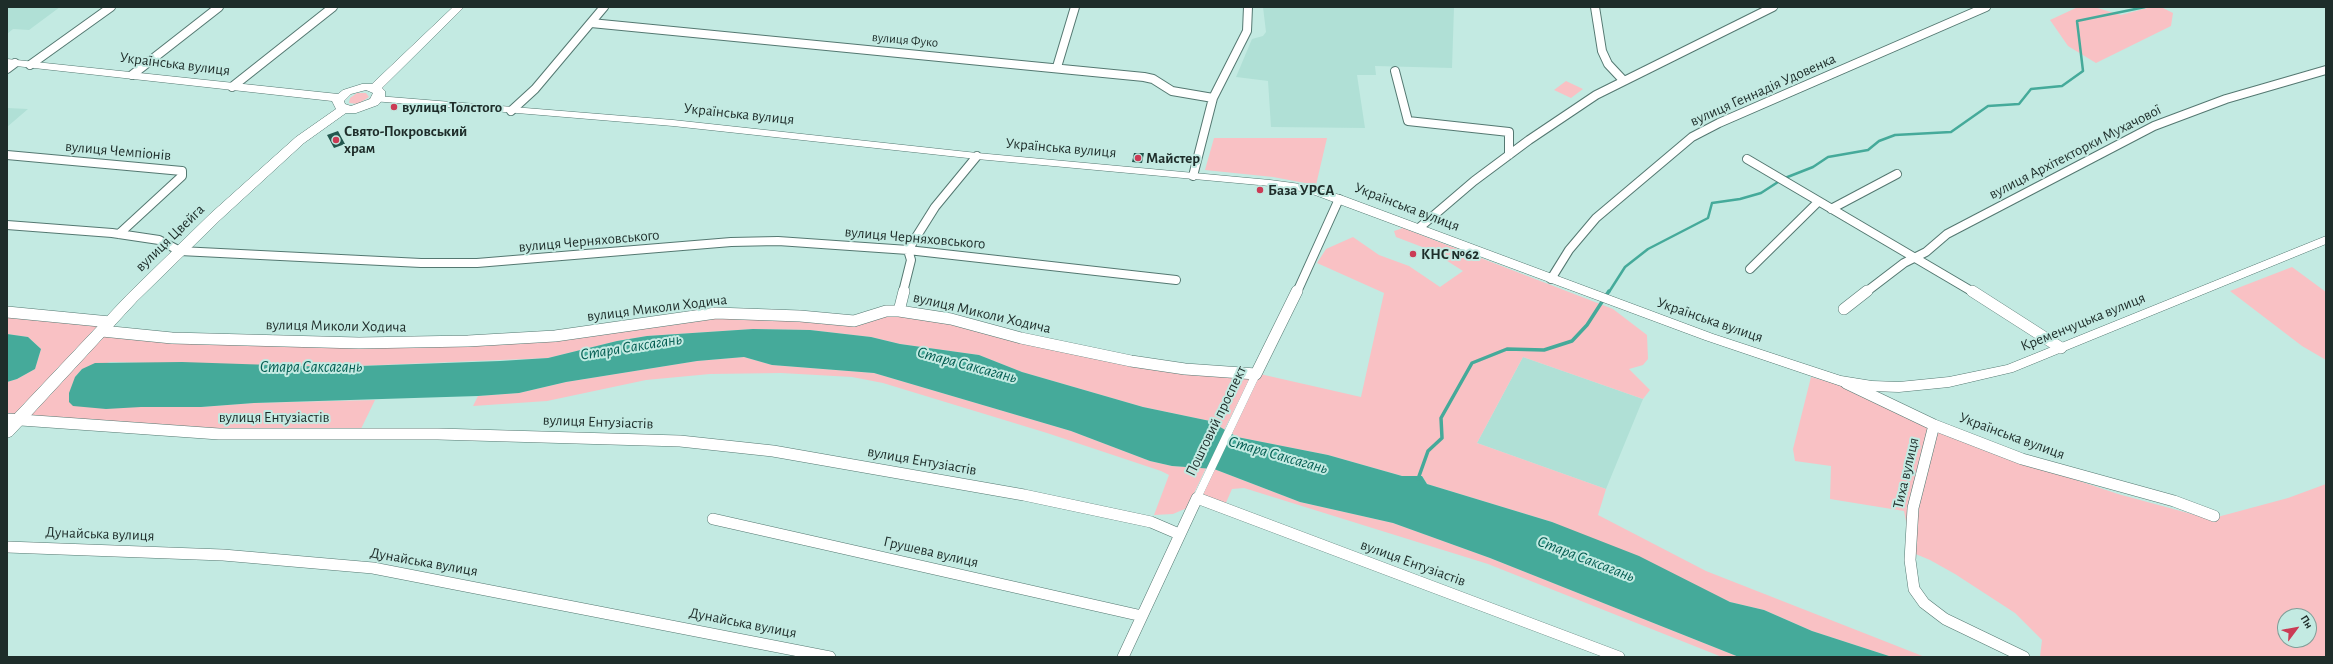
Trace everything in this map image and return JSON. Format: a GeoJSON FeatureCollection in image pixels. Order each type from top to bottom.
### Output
{"type":"FeatureCollection","features":[{"type":"Feature","properties":{"kind":"main road"},"geometry":{"type":"LineString","coordinates":[[377,100],[380,93],[375,88],[459,7]]}},
{"type":"Feature","properties":{"kind":"main road","name":"Українська вулиця"},"geometry":{"type":"LineString","coordinates":[[10,65],[30,65],[132,75],[232,87],[342,103],[362,108],[377,100]]}},
{"type":"Feature","properties":{"kind":"main road","name":"вулиця Цвейга"},"geometry":{"type":"LineString","coordinates":[[7,432],[12,419],[32,406],[106,326],[180,251],[342,103],[356,88],[375,88]]}},
{"type":"Feature","properties":{"kind":"street"},"geometry":{"type":"LineString","coordinates":[[30,65],[110,7]]}},
{"type":"Feature","properties":{"kind":"street"},"geometry":{"type":"LineString","coordinates":[[132,75],[220,7]]}},
{"type":"Feature","properties":{"kind":"street"},"geometry":{"type":"LineString","coordinates":[[232,87],[333,7]]}},
{"type":"Feature","properties":{"kind":"street"},"geometry":{"type":"LineString","coordinates":[[511,111],[535,90],[604,7]]}},
{"type":"Feature","properties":{"kind":"street"},"geometry":{"type":"LineString","coordinates":[[1056,67],[1075,7]]}},
{"type":"Feature","properties":{"kind":"street"},"geometry":{"type":"LineString","coordinates":[[1193,176],[1214,98],[1247,31],[1248,7]]}},
{"type":"Feature","properties":{"kind":"street"},"geometry":{"type":"LineString","coordinates":[[1595,7],[1602,51],[1608,64],[1623,80]]}},
{"type":"Feature","properties":{"kind":"street"},"geometry":{"type":"LineString","coordinates":[[1419,228],[1474,181],[1596,95],[1623,80],[1773,7]]}},
{"type":"Feature","properties":{"kind":"street","name":"вулиця Геннадія Удовенка"},"geometry":{"type":"LineString","coordinates":[[1551,279],[1569,250],[1596,218],[1692,137],[1719,123],[1986,7]]}},
{"type":"Feature","properties":{"kind":"street","name":"вулиця Фуко"},"geometry":{"type":"LineString","coordinates":[[591,23],[1056,67],[1149,78],[1172,91],[1214,98]]}},
{"type":"Feature","properties":{"kind":"street","name":"вулиця Архітекторки Мухачової"},"geometry":{"type":"LineString","coordinates":[[1844,309],[1904,263],[1926,252],[1947,234],[2154,126],[2226,100],[2326,70]]}},
{"type":"Feature","properties":{"kind":"street"},"geometry":{"type":"LineString","coordinates":[[1395,71],[1408,121],[1508,132],[1509,155]]}},
{"type":"Feature","properties":{"kind":"street","name":"Українська вулиця"},"geometry":{"type":"LineString","coordinates":[[377,100],[672,123],[977,156],[1289,186],[1339,199],[1419,228],[1621,306],[1841,381],[1934,425],[2022,459],[2100,482],[2174,501],[2214,516]]}},
{"type":"Feature","properties":{"kind":"street","name":"вулиця Чемпіонів"},"geometry":{"type":"LineString","coordinates":[[7,155],[182,171],[182,176],[119,234]]}},
{"type":"Feature","properties":{"kind":"street"},"geometry":{"type":"LineString","coordinates":[[899,311],[911,260],[908,250],[935,207],[977,156]]}},
{"type":"Feature","properties":{"kind":"street"},"geometry":{"type":"LineString","coordinates":[[1747,159],[2002,309],[2061,348]]}},
{"type":"Feature","properties":{"kind":"street"},"geometry":{"type":"LineString","coordinates":[[1831,209],[1897,174]]}},
{"type":"Feature","properties":{"kind":"street","name":"Поштовий проспект"},"geometry":{"type":"LineString","coordinates":[[1123,657],[1229,428],[1312,261],[1339,199]]}},
{"type":"Feature","properties":{"kind":"street"},"geometry":{"type":"LineString","coordinates":[[1750,269],[1818,202]]}},
{"type":"Feature","properties":{"kind":"street","name":"вулиця Черняховського"},"geometry":{"type":"LineString","coordinates":[[7,225],[119,234],[159,240],[180,251],[331,260],[477,263],[592,255],[731,242],[778,241],[908,250],[1176,280]]}},
{"type":"Feature","properties":{"kind":"street","name":"Кременчуцька вулиця"},"geometry":{"type":"LineString","coordinates":[[1841,381],[1872,386],[1899,387],[1949,382],[2009,369],[2326,240]]}},
{"type":"Feature","properties":{"kind":"street","name":"вулиця Миколи Ходича"},"geometry":{"type":"LineString","coordinates":[[7,312],[106,326],[172,338],[359,342],[468,341],[555,336],[716,314],[800,316],[854,321],[886,311],[899,311],[951,319],[1021,338],[1132,361],[1185,369],[1256,374]]}},
{"type":"Feature","properties":{"kind":"street","name":"вулиця Ентузіастів"},"geometry":{"type":"LineString","coordinates":[[12,419],[219,434],[438,434],[680,441],[773,451],[1024,495],[1151,522],[1179,534]]}},
{"type":"Feature","properties":{"kind":"street","name":"Тиха вулиця"},"geometry":{"type":"LineString","coordinates":[[1934,425],[1913,508],[1910,560],[1914,589],[1924,603],[1945,619],[2024,657]]}},
{"type":"Feature","properties":{"kind":"street","name":"вулиця Ентузіастів"},"geometry":{"type":"LineString","coordinates":[[1197,498],[1619,657]]}},
{"type":"Feature","properties":{"kind":"street","name":"Грушева вулиця"},"geometry":{"type":"LineString","coordinates":[[713,518],[1142,616]]}},
{"type":"Feature","properties":{"kind":"street","name":"Дунайська вулиця"},"geometry":{"type":"LineString","coordinates":[[7,547],[223,555],[374,568],[561,603],[830,657]]}},
{"type":"Feature","properties":{"kind":"shaded area"},"geometry":{"type":"Polygon","coordinates":[[[7,7],[60,7],[29,30],[13,29],[7,34],[7,7]]]}},
{"type":"Feature","properties":{"kind":"shaded area"},"geometry":{"type":"Polygon","coordinates":[[[1263,7],[1454,7],[1452,68],[1375,66],[1376,75],[1357,75],[1365,128],[1271,127],[1268,81],[1236,77],[1252,39],[1263,36],[1266,32],[1263,7]]]}},
{"type":"Feature","properties":{"kind":"shaded area"},"geometry":{"type":"Polygon","coordinates":[[[2078,7],[2094,7],[2121,15],[2151,7],[2161,7],[2173,13],[2171,26],[2096,63],[2068,46],[2050,20],[2078,7]]]}},
{"type":"Feature","properties":{"kind":"shaded area"},"geometry":{"type":"Polygon","coordinates":[[[1566,81],[1583,89],[1571,98],[1554,90],[1566,81]]]}},
{"type":"Feature","properties":{"kind":"shaded area"},"geometry":{"type":"Polygon","coordinates":[[[357,93],[366,93],[369,97],[358,104],[349,103],[350,98],[357,93]]]}},
{"type":"Feature","properties":{"kind":"shaded area"},"geometry":{"type":"Polygon","coordinates":[[[7,108],[28,109],[7,127],[7,108]]]}},
{"type":"Feature","properties":{"kind":"shaded area"},"geometry":{"type":"Polygon","coordinates":[[[1214,138],[1327,138],[1316,185],[1273,177],[1205,170],[1214,138]]]}},
{"type":"Feature","properties":{"kind":"shaded area"},"geometry":{"type":"Polygon","coordinates":[[[1403,228],[1613,309],[1647,335],[1648,359],[1643,365],[1629,369],[1650,390],[1643,399],[1523,357],[1477,443],[1606,489],[1598,515],[1706,571],[1925,657],[1892,657],[1812,631],[1764,610],[1730,602],[1552,522],[1427,484],[1422,476],[1402,476],[1328,455],[1237,437],[1230,432],[1260,374],[1361,397],[1384,293],[1317,263],[1326,249],[1353,237],[1379,255],[1409,266],[1440,287],[1463,271],[1430,250],[1396,237],[1394,231],[1403,228]]]}},
{"type":"Feature","properties":{"kind":"shaded area"},"geometry":{"type":"Polygon","coordinates":[[[2292,267],[2326,292],[2326,360],[2302,346],[2230,291],[2292,267]]]}},
{"type":"Feature","properties":{"kind":"shaded area"},"geometry":{"type":"Polygon","coordinates":[[[886,311],[1131,361],[1253,373],[1224,430],[1210,421],[1143,407],[1022,372],[979,355],[900,344],[871,337],[810,330],[753,329],[647,336],[617,341],[548,358],[332,367],[111,362],[82,369],[75,377],[141,407],[201,407],[254,403],[375,400],[359,433],[219,434],[7,419],[7,382],[17,379],[35,369],[41,349],[28,337],[7,334],[7,312],[97,319],[102,331],[468,341],[716,313],[828,319],[886,311]]]}},
{"type":"Feature","properties":{"kind":"shaded area"},"geometry":{"type":"Polygon","coordinates":[[[744,357],[772,365],[874,373],[1071,431],[1150,461],[1172,466],[1206,468],[1187,508],[1173,514],[1154,515],[1169,475],[1161,471],[1047,433],[883,383],[852,377],[781,373],[710,374],[646,380],[547,401],[473,406],[478,396],[519,393],[566,382],[697,361],[744,357]]]}},
{"type":"Feature","properties":{"kind":"shaded area"},"geometry":{"type":"Polygon","coordinates":[[[1523,357],[1643,399],[1606,489],[1477,443],[1523,357]]]}},
{"type":"Feature","properties":{"kind":"shaded area"},"geometry":{"type":"Polygon","coordinates":[[[1811,377],[1841,385],[1978,447],[2118,494],[2210,519],[2288,498],[2326,484],[2326,657],[2040,657],[2042,640],[2015,613],[1955,574],[1930,560],[1906,550],[1908,531],[1904,511],[1830,499],[1831,466],[1795,461],[1793,449],[1811,377]]]}},
{"type":"Feature","properties":{"kind":"shaded area"},"geometry":{"type":"Polygon","coordinates":[[[1214,469],[1300,502],[1393,523],[1490,558],[1739,657],[1722,657],[1488,564],[1244,488],[1232,489],[1225,505],[1203,494],[1214,469]]]}},
{"type":"Feature","properties":{"kind":"water","name":"Стара Саксагань"},"geometry":{"type":"Polygon","coordinates":[[[753,329],[810,330],[871,337],[900,344],[979,355],[1022,372],[1143,407],[1210,421],[1237,437],[1328,455],[1402,476],[1422,476],[1427,484],[1552,522],[1639,556],[1730,602],[1764,610],[1812,631],[1892,657],[1739,657],[1490,558],[1393,523],[1300,502],[1214,469],[1172,466],[1150,461],[1071,431],[874,373],[772,365],[744,357],[697,361],[566,382],[519,393],[478,396],[254,403],[201,407],[141,407],[106,409],[73,406],[69,402],[69,393],[75,377],[82,369],[95,363],[182,362],[332,367],[500,361],[548,358],[617,341],[647,336],[753,329]]]}},
{"type":"Feature","properties":{"kind":"water"},"geometry":{"type":"Polygon","coordinates":[[[7,334],[28,337],[41,349],[35,369],[17,379],[7,382],[7,334]]]}},
{"type":"Feature","properties":{"kind":"building","name":"Свято-Покровський храм"},"geometry":{"type":"Polygon","coordinates":[[[338,131],[345,144],[334,148],[327,135],[338,131]]]}},
{"type":"Feature","properties":{"kind":"building","name":"Майстер"},"geometry":{"type":"Polygon","coordinates":[[[1134,153],[1144,153],[1142,163],[1132,162],[1134,153]]]}},
{"type":"Feature","properties":{"kind":"waterway"},"geometry":{"type":"LineString","coordinates":[[1785,178],[1813,167],[1828,157],[1868,150],[1879,141],[1895,135],[1951,132],[1988,106],[2019,104],[2031,89],[2062,86],[2083,71],[2077,21],[2145,7]]}},
{"type":"Feature","properties":{"kind":"waterway"},"geometry":{"type":"LineString","coordinates":[[1609,292],[1625,267],[1648,249],[1708,218],[1712,203],[1740,199],[1761,193],[1778,182]]}},
{"type":"Feature","properties":{"kind":"waterway"},"geometry":{"type":"LineString","coordinates":[[1418,479],[1428,451],[1442,438],[1441,418],[1472,363],[1507,349],[1544,350],[1572,341],[1587,325],[1609,291]]}},
{"type":"Feature","properties":{"kind":"place","name":"вулиця Толстого"},"geometry":{"type":"Point","coordinates":[394,107]}},
{"type":"Feature","properties":{"kind":"place","name":"Свято-Покровський храм"},"geometry":{"type":"Point","coordinates":[336,140]}},
{"type":"Feature","properties":{"kind":"place","name":"Майстер"},"geometry":{"type":"Point","coordinates":[1138,158]}},
{"type":"Feature","properties":{"kind":"place","name":"База УРСА"},"geometry":{"type":"Point","coordinates":[1260,190]}},
{"type":"Feature","properties":{"kind":"place","name":"КНС №62"},"geometry":{"type":"Point","coordinates":[1413,254]}}]}
